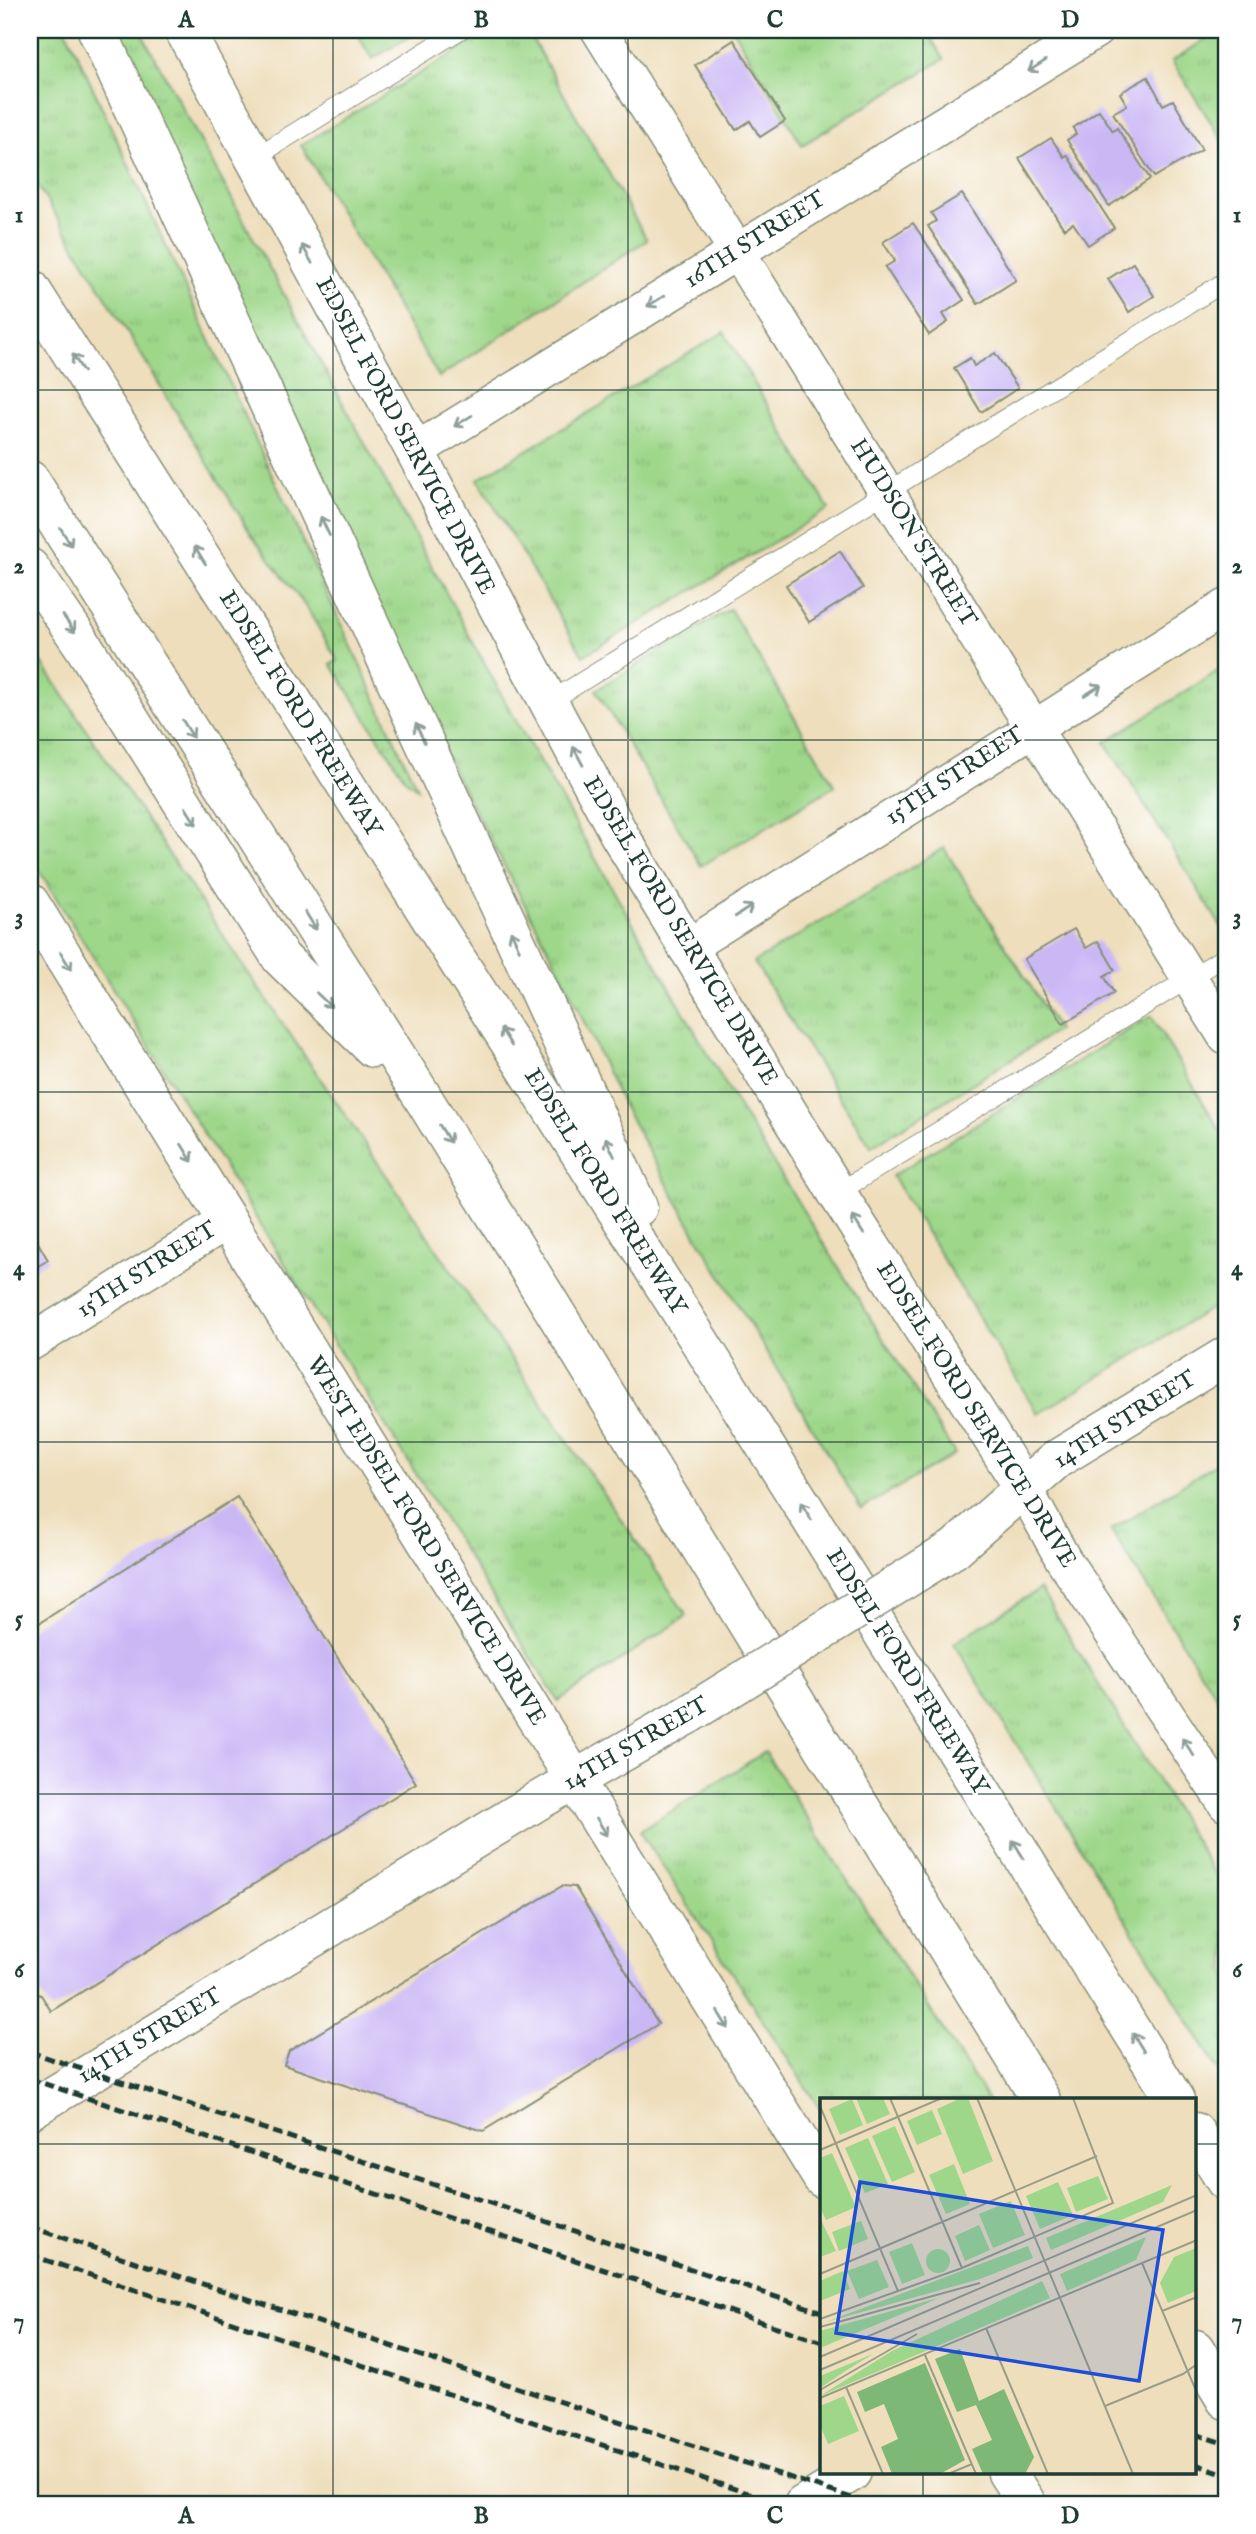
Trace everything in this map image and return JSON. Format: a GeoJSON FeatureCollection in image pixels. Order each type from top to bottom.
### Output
{"type":"FeatureCollection","features":[{"type":"Feature","properties":{"kind":"main road"},"geometry":{"type":"LineString","coordinates":[[97,30],[700,1342]]}},
{"type":"Feature","properties":{"kind":"main road","name":"EDSEL FORD SERVICE DRIVE"},"geometry":{"type":"LineString","coordinates":[[184,30],[415,451],[620,836],[837,1193],[1025,1490]]}},
{"type":"Feature","properties":{"kind":"main road","name":"EDSEL FORD FREEWAY"},"geometry":{"type":"LineString","coordinates":[[30,288],[700,1342],[1174,2098]]}},
{"type":"Feature","properties":{"kind":"main road"},"geometry":{"type":"LineString","coordinates":[[30,480],[419,1093],[1040,2098]]}},
{"type":"Feature","properties":{"kind":"main road"},"geometry":{"type":"LineString","coordinates":[[30,568],[85,647],[281,958],[419,1093]]}},
{"type":"Feature","properties":{"kind":"main road","name":"WEST EDSEL FORD SERVICE DRIVE"},"geometry":{"type":"LineString","coordinates":[[30,903],[820,2175]]}},
{"type":"Feature","properties":{"kind":"main road","name":"14TH STREET"},"geometry":{"type":"LineString","coordinates":[[30,2110],[573,1780],[689,1714],[954,1549],[1025,1490],[1057,1458],[1226,1356]]}},
{"type":"Feature","properties":{"kind":"main road"},"geometry":{"type":"LineString","coordinates":[[1196,2134],[1226,2182]]}},
{"type":"Feature","properties":{"kind":"main road"},"geometry":{"type":"LineString","coordinates":[[1196,2350],[1226,2400]]}},
{"type":"Feature","properties":{"kind":"main road"},"geometry":{"type":"LineString","coordinates":[[1008,2474],[1027,2504]]}},
{"type":"Feature","properties":{"kind":"street","name":"HUDSON STREET"},"geometry":{"type":"LineString","coordinates":[[599,30],[1035,726],[1226,1037]]}},
{"type":"Feature","properties":{"kind":"street","name":"16TH STREET"},"geometry":{"type":"LineString","coordinates":[[415,451],[1096,30]]}},
{"type":"Feature","properties":{"kind":"street","name":"15TH STREET"},"geometry":{"type":"LineString","coordinates":[[686,948],[1226,607]]}},
{"type":"Feature","properties":{"kind":"street","name":"15TH STREET"},"geometry":{"type":"LineString","coordinates":[[30,1343],[229,1220]]}},
{"type":"Feature","properties":{"kind":"street","name":"EDSEL FORD SERVICE DRIVE"},"geometry":{"type":"LineString","coordinates":[[1025,1490],[1063,1559],[1226,1804]]}},
{"type":"Feature","properties":{"kind":"street"},"geometry":{"type":"LineString","coordinates":[[802,2504],[851,2474]]}},
{"type":"Feature","properties":{"kind":"lane"},"geometry":{"type":"LineString","coordinates":[[254,158],[460,30]]}},
{"type":"Feature","properties":{"kind":"lane"},"geometry":{"type":"LineString","coordinates":[[549,702],[1226,281]]}},
{"type":"Feature","properties":{"kind":"lane"},"geometry":{"type":"LineString","coordinates":[[837,1193],[1226,956]]}},
{"type":"Feature","properties":{"kind":"green space"},"geometry":{"type":"Polygon","coordinates":[[[30,30],[66,30],[417,788],[406,780],[331,664],[338,661],[308,610],[251,534],[30,173],[30,30]]]}},
{"type":"Feature","properties":{"kind":"green space"},"geometry":{"type":"Polygon","coordinates":[[[110,30],[140,30],[512,714],[738,1106],[955,1454],[861,1509],[695,1233],[624,1107],[560,971],[444,752],[110,30]]]}},
{"type":"Feature","properties":{"kind":"green space"},"geometry":{"type":"Polygon","coordinates":[[[355,30],[421,30],[372,59],[355,30]]]}},
{"type":"Feature","properties":{"kind":"green space"},"geometry":{"type":"Polygon","coordinates":[[[492,30],[527,30],[647,240],[439,377],[301,145],[492,30]]]}},
{"type":"Feature","properties":{"kind":"green space"},"geometry":{"type":"Polygon","coordinates":[[[733,30],[926,30],[944,59],[802,145],[733,30]]]}},
{"type":"Feature","properties":{"kind":"green space"},"geometry":{"type":"Polygon","coordinates":[[[1220,30],[1226,30],[1226,146],[1172,61],[1220,30]]]}},
{"type":"Feature","properties":{"kind":"green space"},"geometry":{"type":"Polygon","coordinates":[[[724,332],[829,509],[583,656],[478,479],[724,332]]]}},
{"type":"Feature","properties":{"kind":"green space"},"geometry":{"type":"Polygon","coordinates":[[[730,609],[835,786],[701,866],[596,690],[730,609]]]}},
{"type":"Feature","properties":{"kind":"green space"},"geometry":{"type":"Polygon","coordinates":[[[30,645],[240,961],[687,1616],[558,1701],[30,856],[30,645]]]}},
{"type":"Feature","properties":{"kind":"green space"},"geometry":{"type":"Polygon","coordinates":[[[1226,666],[1226,929],[1224,931],[1105,742],[1226,666]]]}},
{"type":"Feature","properties":{"kind":"green space"},"geometry":{"type":"Polygon","coordinates":[[[944,848],[1058,1030],[871,1147],[754,962],[944,848]]]}},
{"type":"Feature","properties":{"kind":"green space"},"geometry":{"type":"Polygon","coordinates":[[[1151,1016],[1226,1140],[1226,1299],[1038,1414],[892,1176],[1151,1016]]]}},
{"type":"Feature","properties":{"kind":"green space"},"geometry":{"type":"Polygon","coordinates":[[[1226,1457],[1226,1712],[1111,1530],[1226,1457]]]}},
{"type":"Feature","properties":{"kind":"green space"},"geometry":{"type":"Polygon","coordinates":[[[1040,1589],[1226,1892],[1226,2082],[954,1643],[1040,1589]]]}},
{"type":"Feature","properties":{"kind":"green space"},"geometry":{"type":"Polygon","coordinates":[[[765,1752],[987,2098],[820,2098],[820,2109],[640,1831],[765,1752]]]}},
{"type":"Feature","properties":{"kind":"building"},"geometry":{"type":"Polygon","coordinates":[[[734,40],[785,121],[760,137],[750,121],[736,130],[695,65],[734,40]]]}},
{"type":"Feature","properties":{"kind":"building"},"geometry":{"type":"Polygon","coordinates":[[[1148,77],[1163,105],[1173,100],[1202,150],[1154,177],[1113,113],[1127,105],[1120,93],[1148,77]]]}},
{"type":"Feature","properties":{"kind":"building"},"geometry":{"type":"Polygon","coordinates":[[[1099,110],[1113,131],[1117,128],[1150,179],[1109,206],[1067,140],[1076,134],[1073,128],[1099,110]]]}},
{"type":"Feature","properties":{"kind":"building"},"geometry":{"type":"Polygon","coordinates":[[[1051,138],[1064,157],[1067,155],[1114,228],[1088,245],[1073,223],[1064,229],[1019,158],[1051,138]]]}},
{"type":"Feature","properties":{"kind":"building"},"geometry":{"type":"Polygon","coordinates":[[[962,194],[1016,280],[978,304],[928,226],[936,221],[931,213],[962,194]]]}},
{"type":"Feature","properties":{"kind":"building"},"geometry":{"type":"Polygon","coordinates":[[[913,223],[964,300],[943,314],[948,322],[929,335],[885,267],[895,261],[883,242],[913,223]]]}},
{"type":"Feature","properties":{"kind":"building"},"geometry":{"type":"Polygon","coordinates":[[[1133,263],[1154,296],[1129,312],[1108,279],[1133,263]]]}},
{"type":"Feature","properties":{"kind":"building"},"geometry":{"type":"Polygon","coordinates":[[[995,353],[1018,388],[981,412],[954,368],[970,358],[974,366],[995,353]]]}},
{"type":"Feature","properties":{"kind":"building"},"geometry":{"type":"Polygon","coordinates":[[[840,551],[863,588],[809,622],[786,585],[840,551]]]}},
{"type":"Feature","properties":{"kind":"building"},"geometry":{"type":"Polygon","coordinates":[[[1074,929],[1086,948],[1098,941],[1115,970],[1104,976],[1114,993],[1063,1024],[1024,959],[1074,929]]]}},
{"type":"Feature","properties":{"kind":"building"},"geometry":{"type":"Polygon","coordinates":[[[30,1229],[48,1260],[30,1271],[30,1229]]]}},
{"type":"Feature","properties":{"kind":"building"},"geometry":{"type":"Polygon","coordinates":[[[237,1497],[416,1783],[51,2011],[41,1995],[30,1991],[30,1629],[237,1497]]]}},
{"type":"Feature","properties":{"kind":"building"},"geometry":{"type":"Polygon","coordinates":[[[562,1886],[575,1887],[658,2024],[483,2131],[284,2065],[289,2051],[562,1886]]]}},
{"type":"Feature","properties":{"kind":"railway"},"geometry":{"type":"LineString","coordinates":[[30,2052],[820,2311]]}},
{"type":"Feature","properties":{"kind":"railway"},"geometry":{"type":"LineString","coordinates":[[30,2079],[820,2341]]}},
{"type":"Feature","properties":{"kind":"railway"},"geometry":{"type":"LineString","coordinates":[[30,2227],[870,2504]]}},
{"type":"Feature","properties":{"kind":"railway"},"geometry":{"type":"LineString","coordinates":[[30,2255],[780,2504]]}},
{"type":"Feature","properties":{"kind":"railway"},"geometry":{"type":"LineString","coordinates":[[1196,2434],[1226,2444]]}},
{"type":"Feature","properties":{"kind":"railway"},"geometry":{"type":"LineString","coordinates":[[1196,2464],[1226,2474]]}}]}
